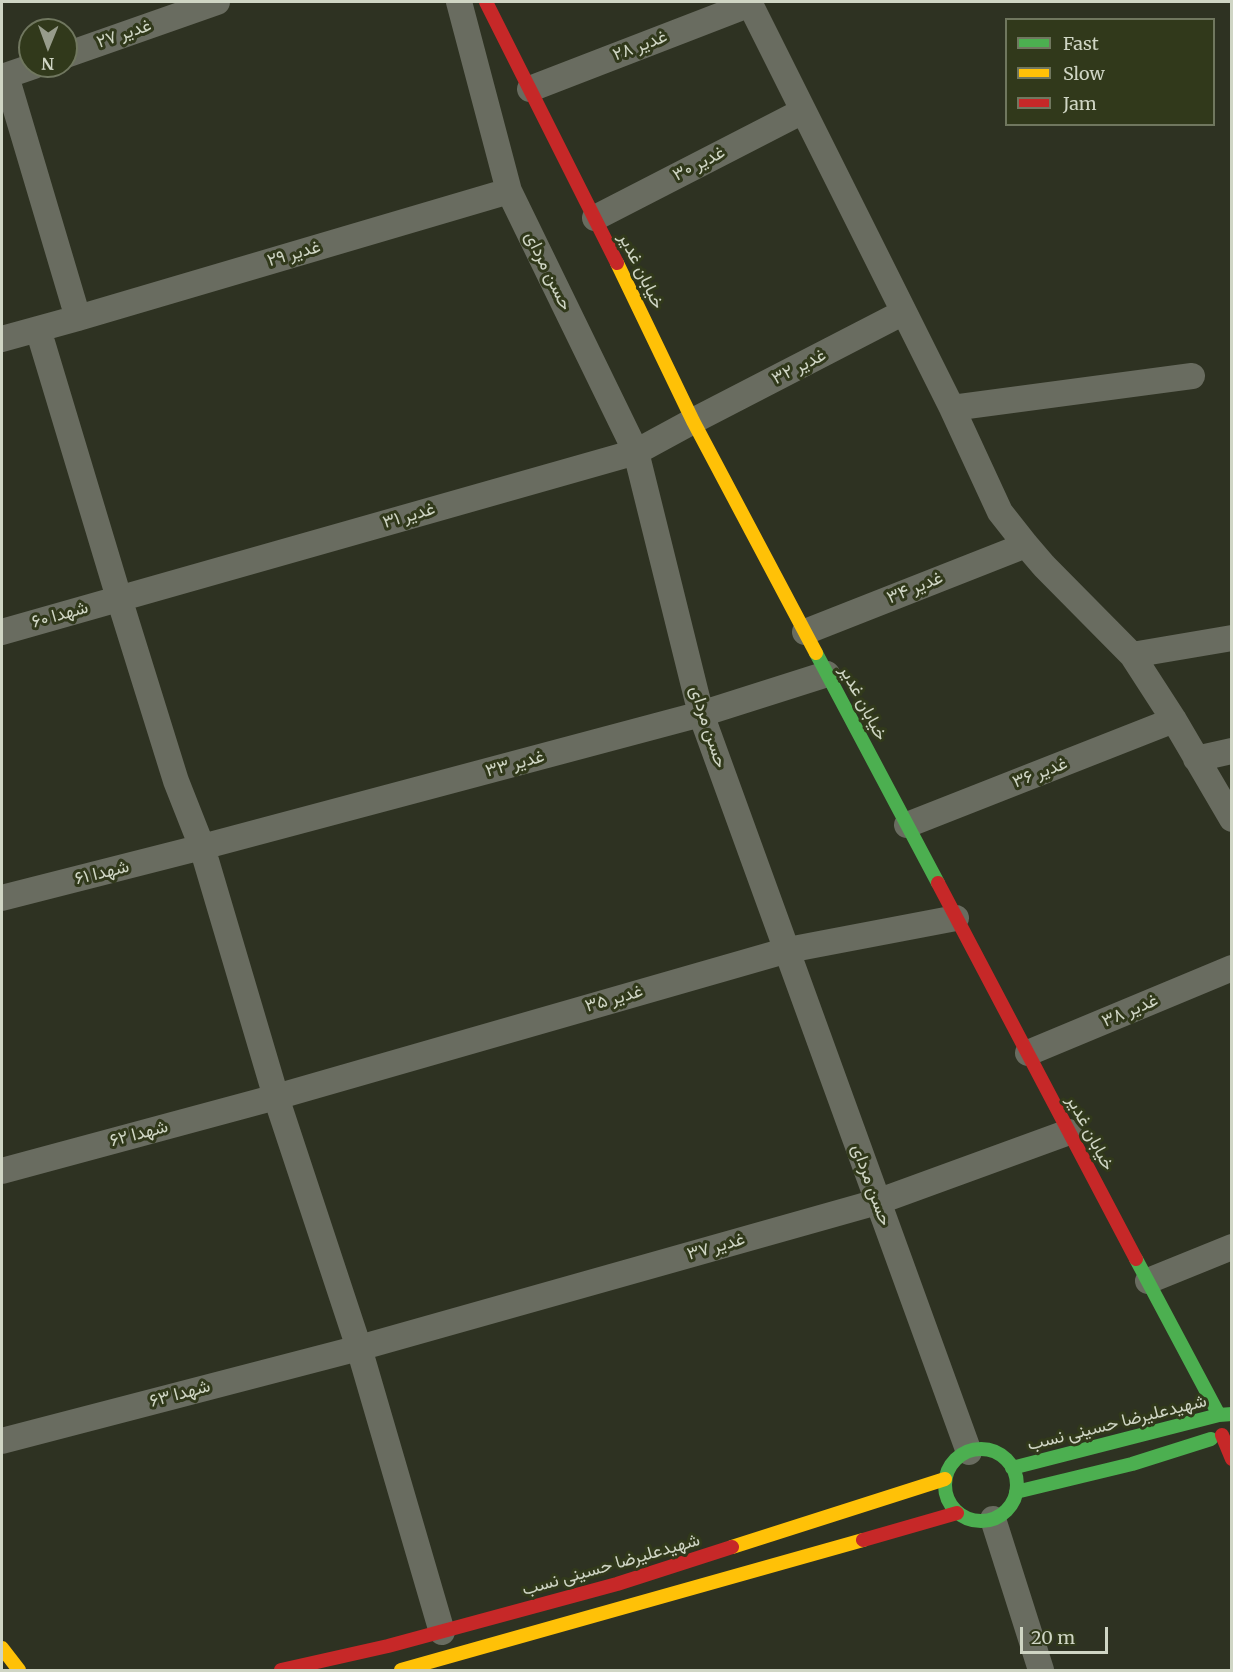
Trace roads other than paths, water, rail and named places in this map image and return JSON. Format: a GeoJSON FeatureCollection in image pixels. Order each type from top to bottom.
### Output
{"type":"FeatureCollection","features":[{"type":"Feature","properties":{"kind":"main road","name":"خیابان غدیر"},"geometry":{"type":"LineString","coordinates":[[486,2],[595,218],[693,421],[1069,1132],[1149,1281],[1225,1415]]}},
{"type":"Feature","properties":{"kind":"main road","name":"شهیدعلیرضا حسینی نسب"},"geometry":{"type":"LineString","coordinates":[[1012,1468],[1225,1415]]}},
{"type":"Feature","properties":{"kind":"main road"},"geometry":{"type":"LineString","coordinates":[[1227,1435],[1232,1459]]}},
{"type":"Feature","properties":{"kind":"main road","name":"شهیدعلیرضا حسینی نسب"},"geometry":{"type":"LineString","coordinates":[[1016,1492],[1132,1464],[1227,1435]]}},
{"type":"Feature","properties":{"kind":"main road"},"geometry":{"type":"LineString","coordinates":[[981,1449],[994,1452],[1004,1458],[1012,1468],[1016,1479],[1016,1492],[1012,1504],[1004,1513],[993,1519],[980,1521],[968,1519],[957,1513],[950,1503],[945,1491],[945,1479],[950,1467],[958,1458],[981,1449]]}},
{"type":"Feature","properties":{"kind":"main road","name":"شهیدعلیرضا حسینی نسب"},"geometry":{"type":"LineString","coordinates":[[281,1671],[388,1646],[617,1584],[945,1479]]}},
{"type":"Feature","properties":{"kind":"main road"},"geometry":{"type":"LineString","coordinates":[[401,1671],[957,1513]]}},
{"type":"Feature","properties":{"kind":"main road"},"geometry":{"type":"LineString","coordinates":[[2,1648],[19,1671]]}},
{"type":"Feature","properties":{"kind":"street","name":"غدیر ۲۷"},"geometry":{"type":"LineString","coordinates":[[78,51],[217,2]]}},
{"type":"Feature","properties":{"kind":"street","name":"حسن مردای"},"geometry":{"type":"LineString","coordinates":[[459,2],[509,191],[636,452],[701,714],[969,1452]]}},
{"type":"Feature","properties":{"kind":"street","name":"غدیر ۲۸"},"geometry":{"type":"LineString","coordinates":[[530,89],[750,4],[803,111]]}},
{"type":"Feature","properties":{"kind":"street"},"geometry":{"type":"LineString","coordinates":[[4,77],[78,318]]}},
{"type":"Feature","properties":{"kind":"street","name":"غدیر ۳۰"},"geometry":{"type":"LineString","coordinates":[[595,218],[803,111]]}},
{"type":"Feature","properties":{"kind":"street"},"geometry":{"type":"LineString","coordinates":[[803,111],[952,408],[1000,512],[1026,545],[1132,655],[1174,720],[1232,819]]}},
{"type":"Feature","properties":{"kind":"street","name":"غدیر ۲۹"},"geometry":{"type":"LineString","coordinates":[[2,339],[509,191]]}},
{"type":"Feature","properties":{"kind":"street","name":"غدیر ۳۲"},"geometry":{"type":"LineString","coordinates":[[693,421],[904,312]]}},
{"type":"Feature","properties":{"kind":"street"},"geometry":{"type":"LineString","coordinates":[[38,329],[176,781],[202,848],[276,1096],[359,1348],[442,1632]]}},
{"type":"Feature","properties":{"kind":"street"},"geometry":{"type":"LineString","coordinates":[[952,408],[1192,376]]}},
{"type":"Feature","properties":{"kind":"street","name":"غدیر ۳۱"},"geometry":{"type":"LineString","coordinates":[[119,598],[636,452],[693,421]]}},
{"type":"Feature","properties":{"kind":"street","name":"غدیر ۳۴"},"geometry":{"type":"LineString","coordinates":[[805,632],[1026,545]]}},
{"type":"Feature","properties":{"kind":"street","name":"شهدا ۶۰"},"geometry":{"type":"LineString","coordinates":[[2,632],[119,598]]}},
{"type":"Feature","properties":{"kind":"street"},"geometry":{"type":"LineString","coordinates":[[1132,655],[1232,638]]}},
{"type":"Feature","properties":{"kind":"street","name":"غدیر ۳۳"},"geometry":{"type":"LineString","coordinates":[[202,848],[701,714],[827,674]]}},
{"type":"Feature","properties":{"kind":"street","name":"غدیر ۳۶"},"geometry":{"type":"LineString","coordinates":[[907,825],[1174,720]]}},
{"type":"Feature","properties":{"kind":"street"},"geometry":{"type":"LineString","coordinates":[[1196,759],[1232,751]]}},
{"type":"Feature","properties":{"kind":"street","name":"شهدا ۶۱"},"geometry":{"type":"LineString","coordinates":[[2,898],[202,848]]}},
{"type":"Feature","properties":{"kind":"street","name":"غدیر ۳۵"},"geometry":{"type":"LineString","coordinates":[[276,1096],[788,950],[956,918]]}},
{"type":"Feature","properties":{"kind":"street","name":"غدیر ۳۸"},"geometry":{"type":"LineString","coordinates":[[1028,1053],[1232,968]]}},
{"type":"Feature","properties":{"kind":"street","name":"شهدا ۶۲"},"geometry":{"type":"LineString","coordinates":[[2,1171],[276,1096]]}},
{"type":"Feature","properties":{"kind":"street","name":"غدیر ۳۷"},"geometry":{"type":"LineString","coordinates":[[359,1348],[878,1202],[1069,1132]]}},
{"type":"Feature","properties":{"kind":"street"},"geometry":{"type":"LineString","coordinates":[[1149,1281],[1232,1247]]}},
{"type":"Feature","properties":{"kind":"street","name":"شهدا ۶۳"},"geometry":{"type":"LineString","coordinates":[[2,1441],[359,1348]]}},
{"type":"Feature","properties":{"kind":"street"},"geometry":{"type":"LineString","coordinates":[[993,1519],[1041,1671]]}}]}
